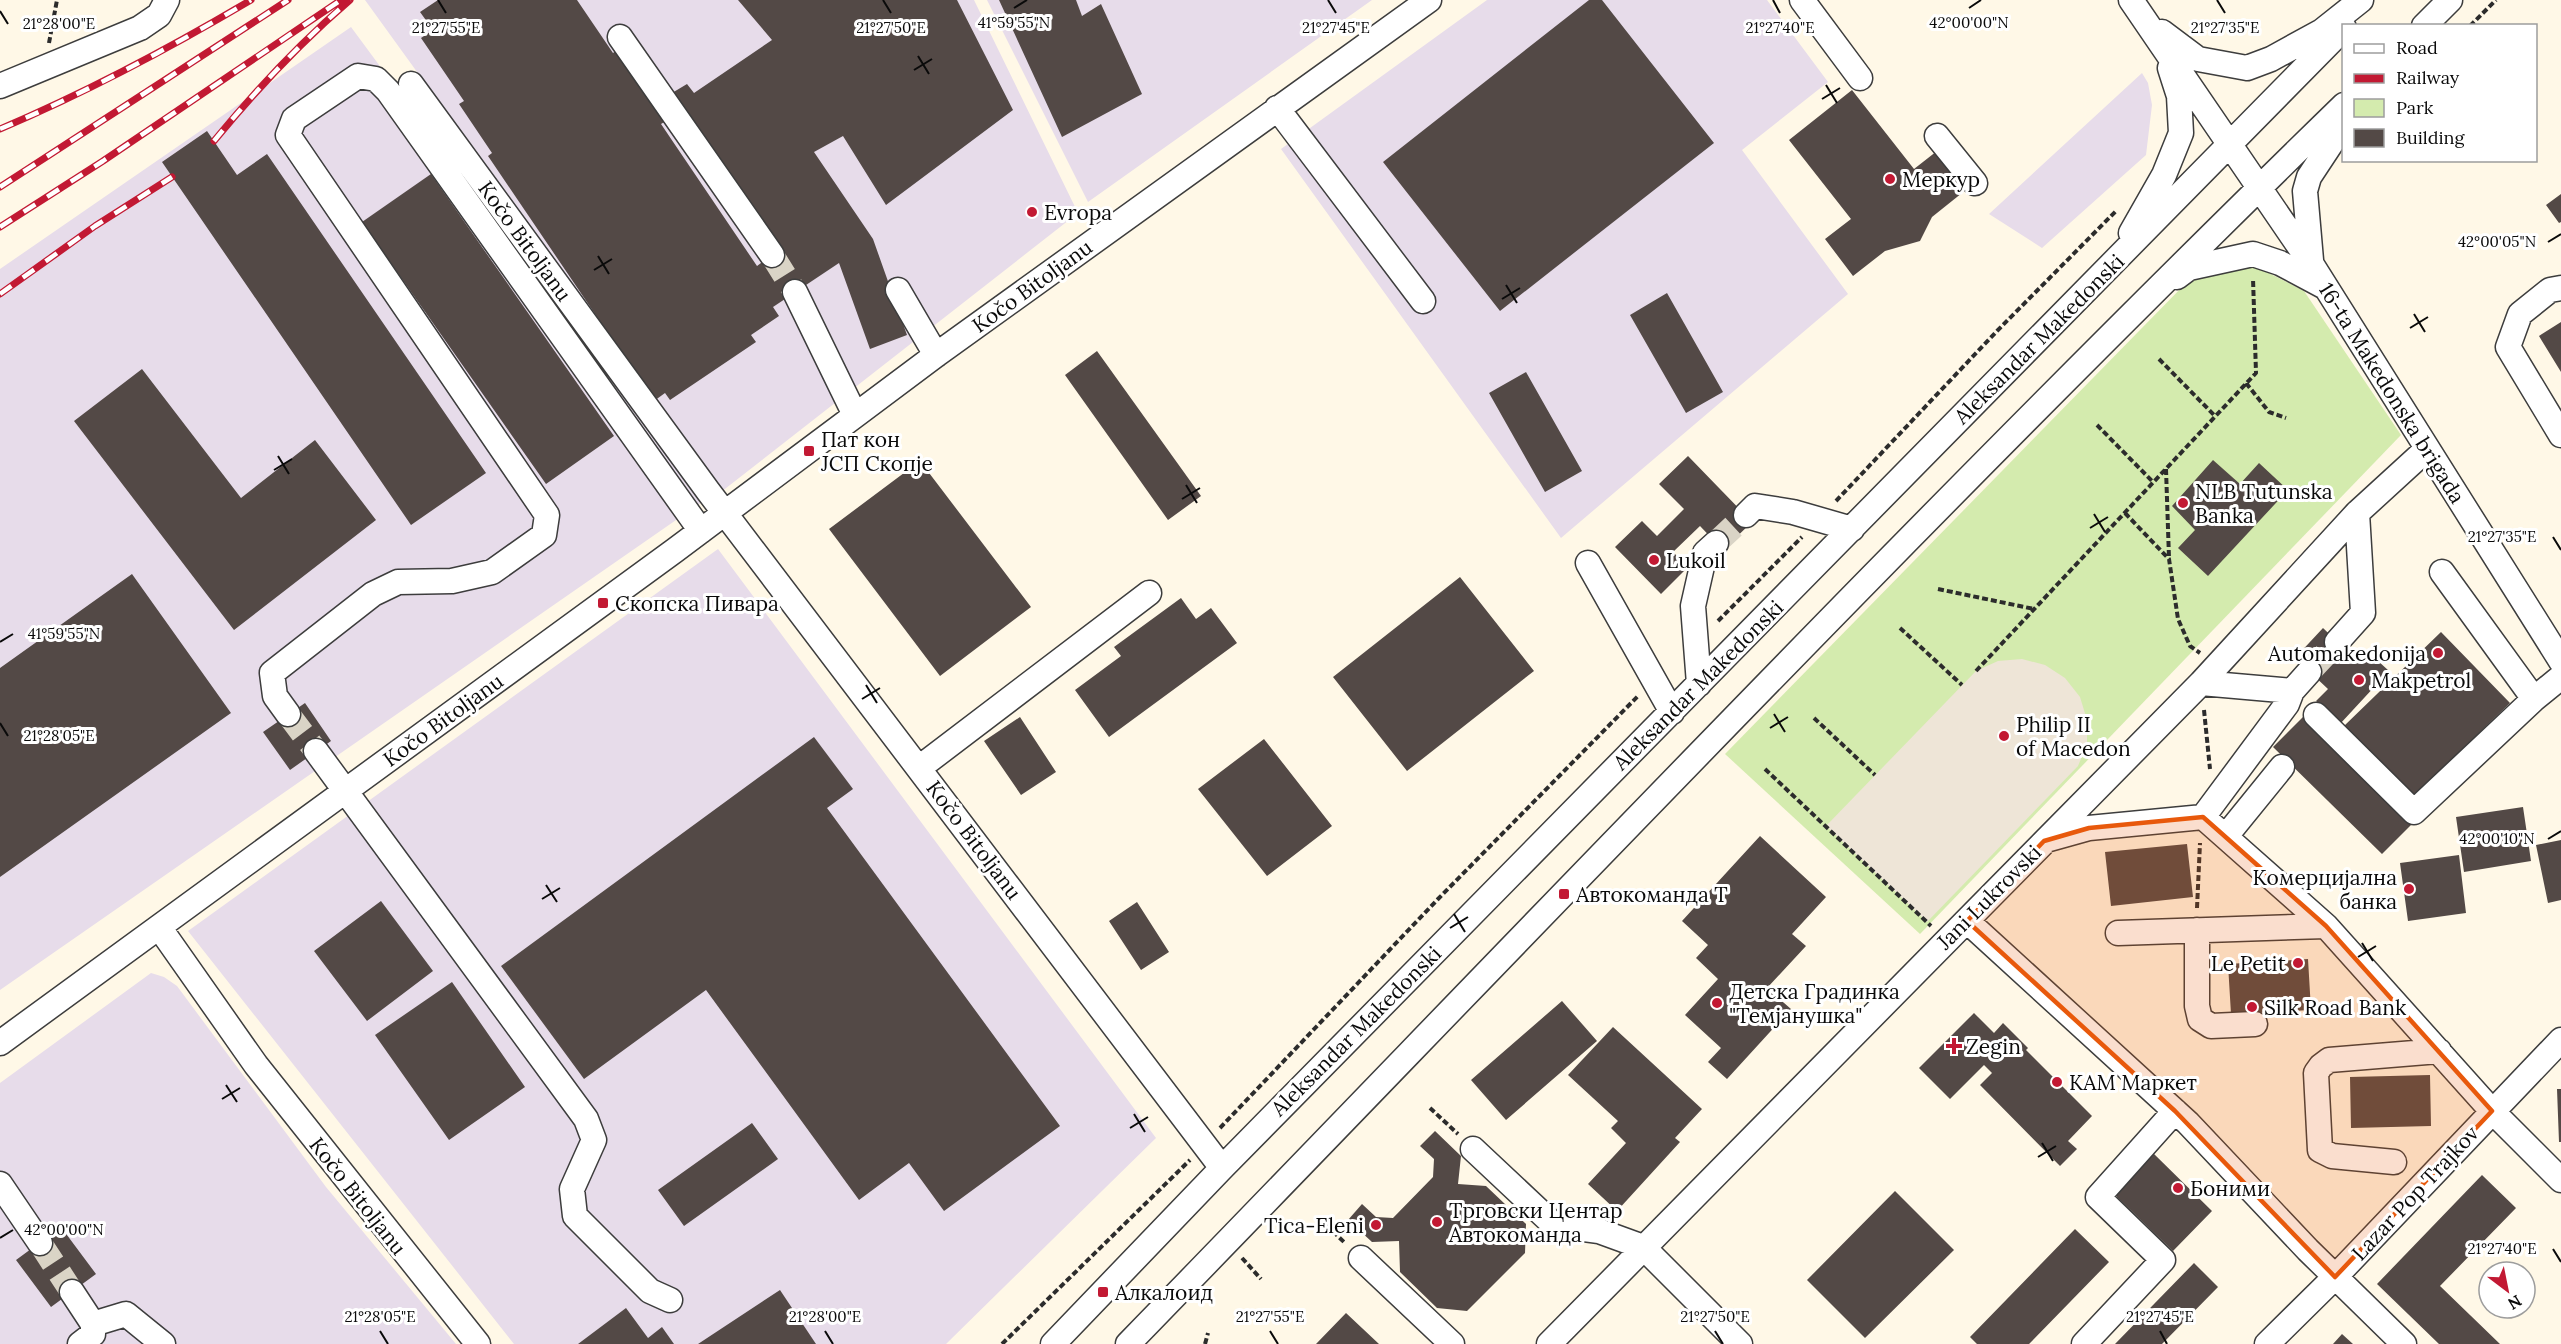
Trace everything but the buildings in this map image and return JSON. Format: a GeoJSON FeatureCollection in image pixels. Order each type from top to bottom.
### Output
{"type":"FeatureCollection","features":[{"type":"Feature","properties":{"kind":"street"},"geometry":{"type":"LineString","coordinates":[[0,86],[140,28],[159,15],[167,0]]}},
{"type":"Feature","properties":{"kind":"street","name":"Kočo Bitoljanu"},"geometry":{"type":"LineString","coordinates":[[0,1043],[726,513],[936,354],[1429,0]]}},
{"type":"Feature","properties":{"kind":"street"},"geometry":{"type":"LineString","coordinates":[[1802,0],[1860,78]]}},
{"type":"Feature","properties":{"kind":"street"},"geometry":{"type":"LineString","coordinates":[[2115,262],[2164,175],[2181,133],[2179,96],[2163,46],[2131,0]]}},
{"type":"Feature","properties":{"kind":"street"},"geometry":{"type":"LineString","coordinates":[[2146,20],[2198,59],[2247,68],[2271,59],[2322,31],[2361,0]]}},
{"type":"Feature","properties":{"kind":"street","name":"Aleksandar Makedonski"},"geometry":{"type":"LineString","coordinates":[[2348,24],[2371,0]]}},
{"type":"Feature","properties":{"kind":"street"},"geometry":{"type":"LineString","coordinates":[[2426,24],[2450,0]]}},
{"type":"Feature","properties":{"kind":"street","name":"Aleksandar Makedonski"},"geometry":{"type":"LineString","coordinates":[[1053,1344],[1222,1168],[2342,30]]}},
{"type":"Feature","properties":{"kind":"street"},"geometry":{"type":"LineString","coordinates":[[620,37],[772,255]]}},
{"type":"Feature","properties":{"kind":"street","name":"16-ta Makedonska brigada"},"geometry":{"type":"LineString","coordinates":[[2163,46],[2312,265],[2560,662]]}},
{"type":"Feature","properties":{"kind":"street"},"geometry":{"type":"LineString","coordinates":[[288,714],[275,696],[272,674],[373,594],[398,582],[452,581],[492,572],[544,535],[547,514],[288,135],[294,119],[358,76],[376,79],[388,91],[701,531]]}},
{"type":"Feature","properties":{"kind":"street","name":"Kočo Bitoljanu"},"geometry":{"type":"LineString","coordinates":[[411,84],[726,513],[1222,1168]]}},
{"type":"Feature","properties":{"kind":"street"},"geometry":{"type":"LineString","coordinates":[[1128,1344],[1956,490],[2128,316],[2342,106]]}},
{"type":"Feature","properties":{"kind":"street"},"geometry":{"type":"LineString","coordinates":[[1277,108],[1423,301]]}},
{"type":"Feature","properties":{"kind":"street"},"geometry":{"type":"LineString","coordinates":[[2312,265],[2305,190],[2309,177],[2342,126]]}},
{"type":"Feature","properties":{"kind":"street"},"geometry":{"type":"LineString","coordinates":[[1937,136],[1975,183]]}},
{"type":"Feature","properties":{"kind":"street"},"geometry":{"type":"LineString","coordinates":[[2128,316],[2189,268],[2253,254],[2280,263],[2326,289]]}},
{"type":"Feature","properties":{"kind":"street"},"geometry":{"type":"LineString","coordinates":[[2557,285],[2520,314],[2508,347],[2561,435]]}},
{"type":"Feature","properties":{"kind":"street"},"geometry":{"type":"LineString","coordinates":[[898,290],[936,354]]}},
{"type":"Feature","properties":{"kind":"street"},"geometry":{"type":"LineString","coordinates":[[795,292],[855,416]]}},
{"type":"Feature","properties":{"kind":"street","name":"Jani Lukrovski"},"geometry":{"type":"LineString","coordinates":[[1549,1344],[2200,683],[2357,513],[2427,449]]}},
{"type":"Feature","properties":{"kind":"street"},"geometry":{"type":"LineString","coordinates":[[1746,515],[1755,506],[1793,512],[1852,529]]}},
{"type":"Feature","properties":{"kind":"street"},"geometry":{"type":"LineString","coordinates":[[2337,642],[2363,613],[2357,513]]}},
{"type":"Feature","properties":{"kind":"street"},"geometry":{"type":"LineString","coordinates":[[1699,684],[1693,606],[1706,553],[1716,543]]}},
{"type":"Feature","properties":{"kind":"street"},"geometry":{"type":"LineString","coordinates":[[1588,563],[1672,712]]}},
{"type":"Feature","properties":{"kind":"street"},"geometry":{"type":"LineString","coordinates":[[2442,572],[2534,699]]}},
{"type":"Feature","properties":{"kind":"street"},"geometry":{"type":"LineString","coordinates":[[919,768],[1149,593]]}},
{"type":"Feature","properties":{"kind":"street"},"geometry":{"type":"LineString","coordinates":[[2316,715],[2414,812],[2534,699],[2560,662]]}},
{"type":"Feature","properties":{"kind":"street"},"geometry":{"type":"LineString","coordinates":[[2204,817],[2287,704],[2292,691],[2309,672]]}},
{"type":"Feature","properties":{"kind":"street"},"geometry":{"type":"LineString","coordinates":[[2200,683],[2292,691]]}},
{"type":"Feature","properties":{"kind":"street"},"geometry":{"type":"LineString","coordinates":[[316,751],[586,1119],[594,1140],[572,1189],[575,1216],[650,1291],[670,1300]]}},
{"type":"Feature","properties":{"kind":"street"},"geometry":{"type":"LineString","coordinates":[[2226,836],[2282,767]]}},
{"type":"Feature","properties":{"kind":"street"},"geometry":{"type":"LineString","coordinates":[[2044,841],[2089,828],[2204,817],[2325,926],[2492,1111],[2561,1180]]}},
{"type":"Feature","properties":{"kind":"street"},"geometry":{"type":"LineString","coordinates":[[1967,921],[2175,1111],[2335,1277],[2404,1344]]}},
{"type":"Feature","properties":{"kind":"street"},"geometry":{"type":"LineString","coordinates":[[2118,933],[2325,926]]}},
{"type":"Feature","properties":{"kind":"street","name":"Kočo Bitoljanu"},"geometry":{"type":"LineString","coordinates":[[159,927],[256,1065],[478,1344]]}},
{"type":"Feature","properties":{"kind":"street"},"geometry":{"type":"LineString","coordinates":[[2197,930],[2197,1006],[2200,1019],[2211,1026],[2255,1024]]}},
{"type":"Feature","properties":{"kind":"street","name":"Lazar Pop Trajkov"},"geometry":{"type":"LineString","coordinates":[[2267,1344],[2335,1277],[2561,1040]]}},
{"type":"Feature","properties":{"kind":"street"},"geometry":{"type":"LineString","coordinates":[[2394,1162],[2332,1156],[2320,1150],[2316,1073],[2329,1060],[2439,1051]]}},
{"type":"Feature","properties":{"kind":"street"},"geometry":{"type":"LineString","coordinates":[[2084,1344],[2163,1260],[2098,1197],[2175,1111]]}},
{"type":"Feature","properties":{"kind":"street"},"geometry":{"type":"LineString","coordinates":[[1473,1149],[1554,1225],[1599,1231],[1643,1247],[1740,1344]]}},
{"type":"Feature","properties":{"kind":"street"},"geometry":{"type":"LineString","coordinates":[[0,1184],[39,1239]]}},
{"type":"Feature","properties":{"kind":"street"},"geometry":{"type":"LineString","coordinates":[[1361,1258],[1452,1344]]}},
{"type":"Feature","properties":{"kind":"street"},"geometry":{"type":"LineString","coordinates":[[72,1292],[93,1324],[93,1334],[80,1344]]}},
{"type":"Feature","properties":{"kind":"street"},"geometry":{"type":"LineString","coordinates":[[93,1324],[126,1314],[163,1344]]}},
{"type":"Feature","properties":{"kind":"path"},"geometry":{"type":"LineString","coordinates":[[40,70],[48,45],[57,0]]}},
{"type":"Feature","properties":{"kind":"path"},"geometry":{"type":"LineString","coordinates":[[2472,24],[2496,0]]}},
{"type":"Feature","properties":{"kind":"path"},"geometry":{"type":"LineString","coordinates":[[1976,670],[2256,373],[2253,254]]}},
{"type":"Feature","properties":{"kind":"path"},"geometry":{"type":"LineString","coordinates":[[2159,359],[2215,416]]}},
{"type":"Feature","properties":{"kind":"path"},"geometry":{"type":"LineString","coordinates":[[2247,383],[2269,412],[2286,418]]}},
{"type":"Feature","properties":{"kind":"path"},"geometry":{"type":"LineString","coordinates":[[2097,425],[2152,481]]}},
{"type":"Feature","properties":{"kind":"path"},"geometry":{"type":"LineString","coordinates":[[2166,469],[2169,559],[2178,619],[2190,646],[2218,664]]}},
{"type":"Feature","properties":{"kind":"path"},"geometry":{"type":"LineString","coordinates":[[2125,513],[2169,559]]}},
{"type":"Feature","properties":{"kind":"path"},"geometry":{"type":"LineString","coordinates":[[1938,589],[2034,609]]}},
{"type":"Feature","properties":{"kind":"path"},"geometry":{"type":"LineString","coordinates":[[1900,628],[1962,685]]}},
{"type":"Feature","properties":{"kind":"path"},"geometry":{"type":"LineString","coordinates":[[2200,683],[2211,773]]}},
{"type":"Feature","properties":{"kind":"path"},"geometry":{"type":"LineString","coordinates":[[1814,718],[1875,775]]}},
{"type":"Feature","properties":{"kind":"path"},"geometry":{"type":"LineString","coordinates":[[1765,769],[1947,941]]}},
{"type":"Feature","properties":{"kind":"path"},"geometry":{"type":"LineString","coordinates":[[2197,930],[2199,847],[2204,817]]}},
{"type":"Feature","properties":{"kind":"path"},"geometry":{"type":"LineString","coordinates":[[1430,1108],[1473,1149]]}},
{"type":"Feature","properties":{"kind":"path"},"geometry":{"type":"LineString","coordinates":[[1002,1344],[1169,1181]]}},
{"type":"Feature","properties":{"kind":"path"},"geometry":{"type":"LineString","coordinates":[[1320,1219],[1361,1258]]}},
{"type":"Feature","properties":{"kind":"path"},"geometry":{"type":"LineString","coordinates":[[1205,1344],[1208,1334]]}},
{"type":"Feature","properties":{"kind":"highlighted area"},"geometry":{"type":"Polygon","coordinates":[[[2203,817],[2326,926],[2492,1111],[2335,1277],[2175,1111],[1967,921],[2044,841],[2089,828],[2203,817]]]}},
{"type":"Feature","properties":{"kind":"shaded area"},"geometry":{"type":"Polygon","coordinates":[[[365,0],[974,0],[1078,213],[721,492],[365,0]]]}},
{"type":"Feature","properties":{"kind":"shaded area"},"geometry":{"type":"Polygon","coordinates":[[[987,0],[1372,0],[1088,202],[987,0]]]}},
{"type":"Feature","properties":{"kind":"shaded area"},"geometry":{"type":"Polygon","coordinates":[[[1487,0],[1767,0],[1828,82],[1742,150],[1848,294],[1561,538],[1281,149],[1487,0]]]}},
{"type":"Feature","properties":{"kind":"shaded area"},"geometry":{"type":"Polygon","coordinates":[[[351,27],[702,502],[0,990],[0,269],[351,27]]]}},
{"type":"Feature","properties":{"kind":"shaded area"},"geometry":{"type":"Polygon","coordinates":[[[2142,73],[2148,83],[2152,105],[2146,155],[2042,248],[1989,214],[2142,73]]]}},
{"type":"Feature","properties":{"kind":"shaded area"},"geometry":{"type":"Polygon","coordinates":[[[718,549],[1156,1138],[946,1344],[514,1344],[188,931],[718,549]]]}},
{"type":"Feature","properties":{"kind":"shaded area"},"geometry":{"type":"Polygon","coordinates":[[[2022,659],[2045,665],[2065,678],[2080,697],[2087,720],[2087,744],[2078,766],[1927,922],[1826,826],[1976,671],[1998,661],[2022,659]]]}},
{"type":"Feature","properties":{"kind":"shaded area"},"geometry":{"type":"Polygon","coordinates":[[[151,973],[164,977],[177,986],[326,1187],[456,1344],[0,1344],[0,1083],[151,973]]]}},
{"type":"Feature","properties":{"kind":"green space"},"geometry":{"type":"Polygon","coordinates":[[[2253,265],[2304,291],[2401,435],[1920,934],[1725,754],[2187,282],[2253,265]]]}},
{"type":"Feature","properties":{"kind":"tunnel"},"geometry":{"type":"LineString","coordinates":[[772,255],[795,292]]}},
{"type":"Feature","properties":{"kind":"tunnel"},"geometry":{"type":"LineString","coordinates":[[1716,543],[1746,515]]}},
{"type":"Feature","properties":{"kind":"tunnel"},"geometry":{"type":"LineString","coordinates":[[2309,672],[2337,642]]}},
{"type":"Feature","properties":{"kind":"tunnel"},"geometry":{"type":"LineString","coordinates":[[288,714],[316,751]]}},
{"type":"Feature","properties":{"kind":"tunnel"},"geometry":{"type":"LineString","coordinates":[[40,1243],[72,1292]]}},
{"type":"Feature","properties":{"kind":"railway"},"geometry":{"type":"LineString","coordinates":[[0,129],[128,69],[251,0]]}},
{"type":"Feature","properties":{"kind":"railway"},"geometry":{"type":"LineString","coordinates":[[0,187],[288,0]]}},
{"type":"Feature","properties":{"kind":"railway"},"geometry":{"type":"LineString","coordinates":[[0,227],[103,161],[341,0]]}},
{"type":"Feature","properties":{"kind":"railway"},"geometry":{"type":"LineString","coordinates":[[214,141],[279,68],[350,0]]}},
{"type":"Feature","properties":{"kind":"railway"},"geometry":{"type":"LineString","coordinates":[[0,294],[95,226],[172,177]]}},
{"type":"Feature","properties":{"kind":"place","name":"Меркур"},"geometry":{"type":"Point","coordinates":[1890,179]}},
{"type":"Feature","properties":{"kind":"place","name":"Evropa"},"geometry":{"type":"Point","coordinates":[1032,212]}},
{"type":"Feature","properties":{"kind":"place","name":"Пат кон ЈСП Скопје"},"geometry":{"type":"Point","coordinates":[809,451]}},
{"type":"Feature","properties":{"kind":"place","name":"NLB Tutunska Banka"},"geometry":{"type":"Point","coordinates":[2183,503]}},
{"type":"Feature","properties":{"kind":"place","name":"Lukoil"},"geometry":{"type":"Point","coordinates":[1654,560]}},
{"type":"Feature","properties":{"kind":"place","name":"Скопска Пивара"},"geometry":{"type":"Point","coordinates":[603,603]}},
{"type":"Feature","properties":{"kind":"place","name":"Automakedonija"},"geometry":{"type":"Point","coordinates":[2438,653]}},
{"type":"Feature","properties":{"kind":"place","name":"Makpetrol"},"geometry":{"type":"Point","coordinates":[2359,680]}},
{"type":"Feature","properties":{"kind":"place","name":"Philip II of Macedon"},"geometry":{"type":"Point","coordinates":[2004,736]}},
{"type":"Feature","properties":{"kind":"place","name":"Комерцијална банка"},"geometry":{"type":"Point","coordinates":[2409,889]}},
{"type":"Feature","properties":{"kind":"place","name":"Автокоманда Т"},"geometry":{"type":"Point","coordinates":[1564,894]}},
{"type":"Feature","properties":{"kind":"place","name":"Le Petit"},"geometry":{"type":"Point","coordinates":[2298,963]}},
{"type":"Feature","properties":{"kind":"place","name":"Детска Градинка \"Темјанушка\""},"geometry":{"type":"Point","coordinates":[1717,1003]}},
{"type":"Feature","properties":{"kind":"place","name":"Silk Road Bank"},"geometry":{"type":"Point","coordinates":[2252,1007]}},
{"type":"Feature","properties":{"kind":"place","name":"Zegin"},"geometry":{"type":"Point","coordinates":[1954,1046]}},
{"type":"Feature","properties":{"kind":"place","name":"КАМ Маркет"},"geometry":{"type":"Point","coordinates":[2057,1082]}},
{"type":"Feature","properties":{"kind":"place","name":"Боними"},"geometry":{"type":"Point","coordinates":[2178,1188]}},
{"type":"Feature","properties":{"kind":"place","name":"Трговски Центар Автокоманда"},"geometry":{"type":"Point","coordinates":[1437,1222]}},
{"type":"Feature","properties":{"kind":"place","name":"Tica-Eleni"},"geometry":{"type":"Point","coordinates":[1376,1225]}},
{"type":"Feature","properties":{"kind":"place","name":"Алкалоид"},"geometry":{"type":"Point","coordinates":[1103,1292]}}]}
